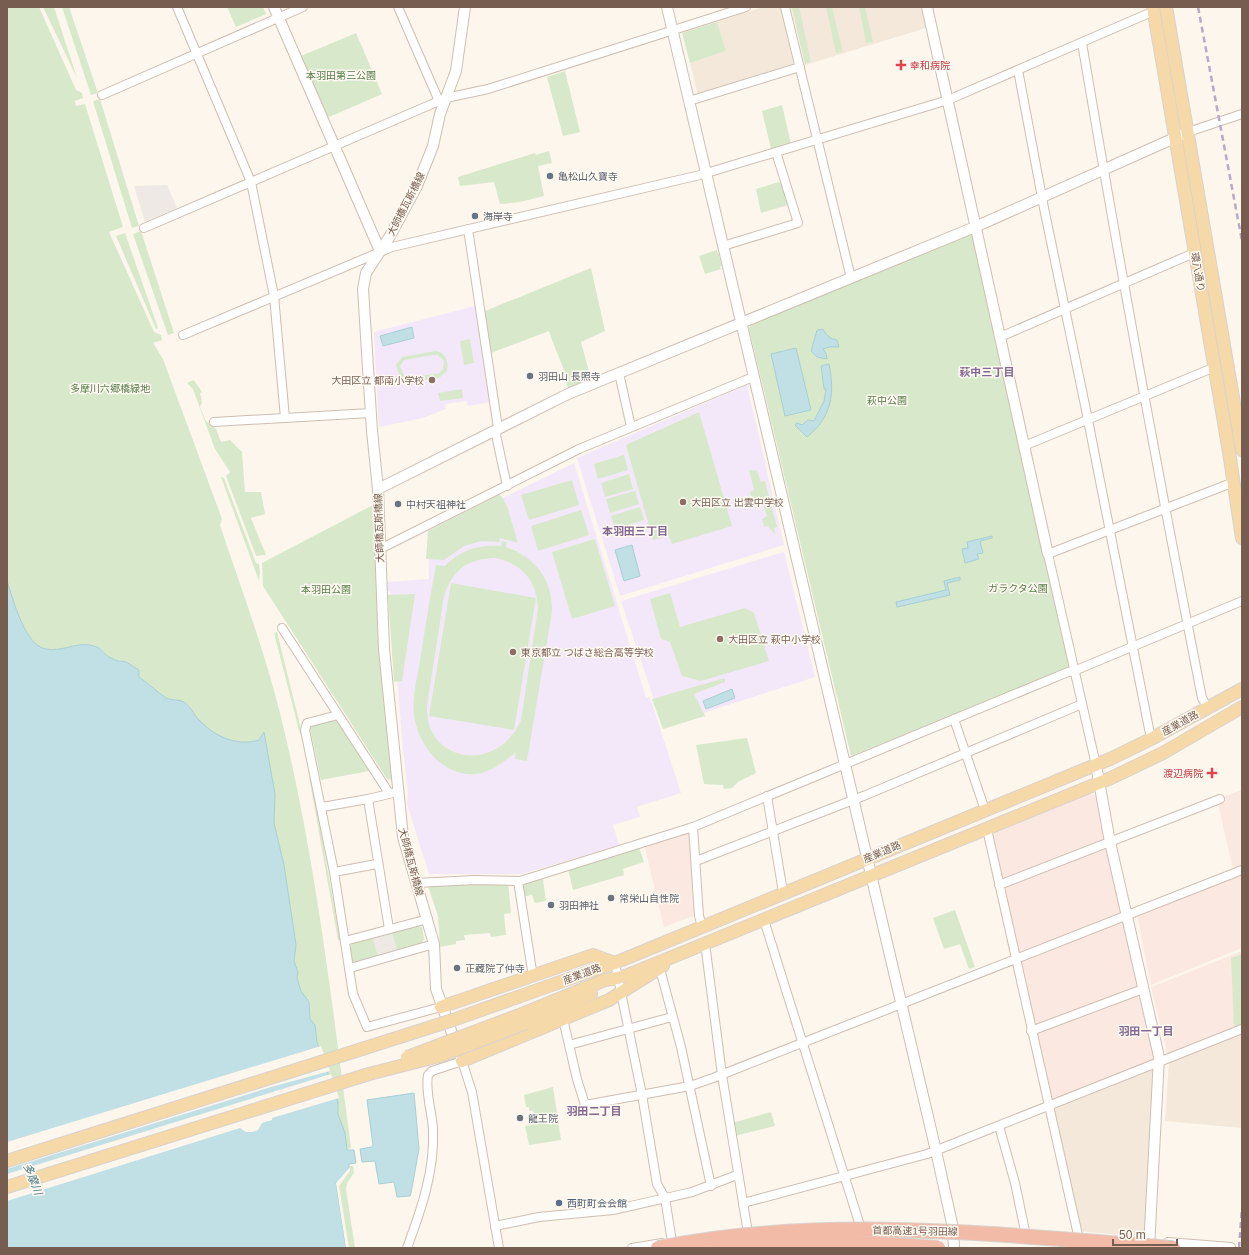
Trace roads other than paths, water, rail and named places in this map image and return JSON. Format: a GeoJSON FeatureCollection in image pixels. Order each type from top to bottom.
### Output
{"type":"FeatureCollection","features":[{"type":"Feature","properties":{"kind":"highway","name":"首都高速1号羽田線"},"geometry":{"type":"LineString","coordinates":[[658,1248],[712,1238],[758,1233],[856,1230],[980,1233],[1173,1248]]}},
{"type":"Feature","properties":{"kind":"highway","name":"首都高速1号羽田線"},"geometry":{"type":"LineString","coordinates":[[716,1248],[758,1243],[803,1241],[857,1242],[938,1248]]}},
{"type":"Feature","properties":{"kind":"main road","name":"環八通り"},"geometry":{"type":"LineString","coordinates":[[1166,7],[1242,450]]}},
{"type":"Feature","properties":{"kind":"main road","name":"環八通り"},"geometry":{"type":"LineString","coordinates":[[1153,9],[1194,253],[1215,367],[1242,538]]}},
{"type":"Feature","properties":{"kind":"main road","name":"産業道路"},"geometry":{"type":"LineString","coordinates":[[7,1161],[438,1025],[615,962],[1096,765],[1151,739],[1242,688]]}},
{"type":"Feature","properties":{"kind":"main road","name":"産業道路"},"geometry":{"type":"LineString","coordinates":[[7,1187],[369,1074],[390,1063],[524,1019],[605,980],[618,978],[764,920],[1098,783],[1163,753],[1242,707]]}},
{"type":"Feature","properties":{"kind":"main road"},"geometry":{"type":"LineString","coordinates":[[442,1007],[533,977],[593,955],[615,962]]}},
{"type":"Feature","properties":{"kind":"main road"},"geometry":{"type":"LineString","coordinates":[[462,1060],[563,1019],[621,993],[660,968],[676,955]]}},
{"type":"Feature","properties":{"kind":"street"},"geometry":{"type":"LineString","coordinates":[[177,7],[251,182],[274,296],[285,418]]}},
{"type":"Feature","properties":{"kind":"street"},"geometry":{"type":"LineString","coordinates":[[274,7],[380,251]]}},
{"type":"Feature","properties":{"kind":"street"},"geometry":{"type":"LineString","coordinates":[[102,95],[304,7]]}},
{"type":"Feature","properties":{"kind":"street"},"geometry":{"type":"LineString","coordinates":[[398,7],[442,100]]}},
{"type":"Feature","properties":{"kind":"street","name":"大師橋瓦斯橋線"},"geometry":{"type":"LineString","coordinates":[[462,1060],[436,989],[434,944],[403,837],[393,793],[384,649],[378,488],[371,413],[363,289],[366,273],[417,186],[433,146],[442,100],[456,71],[465,7]]}},
{"type":"Feature","properties":{"kind":"street"},"geometry":{"type":"LineString","coordinates":[[667,7],[936,1151],[952,1228],[954,1248]]}},
{"type":"Feature","properties":{"kind":"street"},"geometry":{"type":"LineString","coordinates":[[144,228],[442,100],[488,89],[746,7]]}},
{"type":"Feature","properties":{"kind":"street"},"geometry":{"type":"LineString","coordinates":[[785,7],[851,278]]}},
{"type":"Feature","properties":{"kind":"street"},"geometry":{"type":"LineString","coordinates":[[927,7],[1096,765],[1098,783],[1110,842],[1128,915],[1160,1063],[1149,1244]]}},
{"type":"Feature","properties":{"kind":"street"},"geometry":{"type":"LineString","coordinates":[[183,335],[380,251],[706,174],[948,100],[1082,43],[1153,9]]}},
{"type":"Feature","properties":{"kind":"street"},"geometry":{"type":"LineString","coordinates":[[1082,43],[1103,169],[1165,508],[1202,698],[1208,708]]}},
{"type":"Feature","properties":{"kind":"street"},"geometry":{"type":"LineString","coordinates":[[689,100],[800,67]]}},
{"type":"Feature","properties":{"kind":"street"},"geometry":{"type":"LineString","coordinates":[[1018,70],[1064,310],[1088,420],[1151,739]]}},
{"type":"Feature","properties":{"kind":"street"},"geometry":{"type":"LineString","coordinates":[[378,488],[568,394],[975,227],[1175,137],[1242,114]]}},
{"type":"Feature","properties":{"kind":"street"},"geometry":{"type":"LineString","coordinates":[[723,246],[798,223],[776,152]]}},
{"type":"Feature","properties":{"kind":"street"},"geometry":{"type":"LineString","coordinates":[[468,229],[498,428],[496,435],[507,486]]}},
{"type":"Feature","properties":{"kind":"street"},"geometry":{"type":"LineString","coordinates":[[1000,337],[1194,253]]}},
{"type":"Feature","properties":{"kind":"street"},"geometry":{"type":"LineString","coordinates":[[1024,446],[1215,367]]}},
{"type":"Feature","properties":{"kind":"street"},"geometry":{"type":"LineString","coordinates":[[619,373],[632,427]]}},
{"type":"Feature","properties":{"kind":"street"},"geometry":{"type":"LineString","coordinates":[[380,549],[579,449],[753,377]]}},
{"type":"Feature","properties":{"kind":"street"},"geometry":{"type":"LineString","coordinates":[[214,422],[371,413]]}},
{"type":"Feature","properties":{"kind":"street"},"geometry":{"type":"LineString","coordinates":[[1227,440],[1241,438]]}},
{"type":"Feature","properties":{"kind":"street"},"geometry":{"type":"LineString","coordinates":[[1048,554],[1234,482]]}},
{"type":"Feature","properties":{"kind":"street"},"geometry":{"type":"LineString","coordinates":[[416,883],[475,880],[518,881],[693,827],[1068,672],[1133,648],[1242,601]]}},
{"type":"Feature","properties":{"kind":"street"},"geometry":{"type":"LineString","coordinates":[[282,628],[338,715],[393,793],[368,800],[322,808]]}},
{"type":"Feature","properties":{"kind":"street"},"geometry":{"type":"LineString","coordinates":[[696,861],[854,799],[1082,704]]}},
{"type":"Feature","properties":{"kind":"street"},"geometry":{"type":"LineString","coordinates":[[338,715],[305,725],[334,872],[346,941],[353,994],[366,1027],[442,1007]]}},
{"type":"Feature","properties":{"kind":"street"},"geometry":{"type":"LineString","coordinates":[[954,719],[985,810]]}},
{"type":"Feature","properties":{"kind":"street"},"geometry":{"type":"LineString","coordinates":[[767,796],[783,892]]}},
{"type":"Feature","properties":{"kind":"street"},"geometry":{"type":"LineString","coordinates":[[999,885],[1220,799]]}},
{"type":"Feature","properties":{"kind":"street"},"geometry":{"type":"LineString","coordinates":[[368,800],[377,864],[389,929]]}},
{"type":"Feature","properties":{"kind":"street"},"geometry":{"type":"LineString","coordinates":[[693,827],[702,926]]}},
{"type":"Feature","properties":{"kind":"street"},"geometry":{"type":"LineString","coordinates":[[987,829],[1015,960],[1078,1235]]}},
{"type":"Feature","properties":{"kind":"street"},"geometry":{"type":"LineString","coordinates":[[334,872],[377,864]]}},
{"type":"Feature","properties":{"kind":"street"},"geometry":{"type":"LineString","coordinates":[[563,1019],[585,1105],[690,1086],[901,1005],[1242,870]]}},
{"type":"Feature","properties":{"kind":"street"},"geometry":{"type":"LineString","coordinates":[[518,881],[533,977]]}},
{"type":"Feature","properties":{"kind":"street"},"geometry":{"type":"LineString","coordinates":[[346,941],[428,919]]}},
{"type":"Feature","properties":{"kind":"street"},"geometry":{"type":"LineString","coordinates":[[764,920],[867,1248]]}},
{"type":"Feature","properties":{"kind":"street"},"geometry":{"type":"LineString","coordinates":[[705,943],[722,1075],[750,1248]]}},
{"type":"Feature","properties":{"kind":"street"},"geometry":{"type":"LineString","coordinates":[[350,968],[434,944]]}},
{"type":"Feature","properties":{"kind":"street"},"geometry":{"type":"LineString","coordinates":[[615,962],[642,1095],[657,1184],[665,1198],[673,1245]]}},
{"type":"Feature","properties":{"kind":"street"},"geometry":{"type":"LineString","coordinates":[[660,968],[681,1047],[711,1186]]}},
{"type":"Feature","properties":{"kind":"street"},"geometry":{"type":"LineString","coordinates":[[1032,1032],[1143,989]]}},
{"type":"Feature","properties":{"kind":"street"},"geometry":{"type":"LineString","coordinates":[[569,1045],[629,1030],[672,1017]]}},
{"type":"Feature","properties":{"kind":"street"},"geometry":{"type":"LineString","coordinates":[[743,1205],[747,1202],[845,1177],[936,1151],[1160,1063],[1242,1029]]}},
{"type":"Feature","properties":{"kind":"street"},"geometry":{"type":"LineString","coordinates":[[407,1248],[426,1190],[432,1164],[433,1130],[428,1075],[432,1071],[462,1060],[472,1092],[499,1248]]}},
{"type":"Feature","properties":{"kind":"street"},"geometry":{"type":"LineString","coordinates":[[999,1126],[1015,1183],[1025,1232]]}},
{"type":"Feature","properties":{"kind":"street"},"geometry":{"type":"LineString","coordinates":[[495,1226],[539,1217],[613,1210],[711,1186],[737,1175]]}},
{"type":"Feature","properties":{"kind":"street"},"geometry":{"type":"LineString","coordinates":[[632,1248],[673,1245],[747,1230],[861,1227],[952,1228],[1078,1235],[1149,1244],[1231,1247]]}},
{"type":"Feature","properties":{"kind":"water"},"geometry":{"type":"Polygon","coordinates":[[[412,327],[414,338],[383,346],[380,336],[412,327]]]}},
{"type":"Feature","properties":{"kind":"water"},"geometry":{"type":"Polygon","coordinates":[[[823,329],[828,336],[837,340],[839,347],[829,347],[823,349],[826,353],[827,359],[817,357],[811,351],[817,330],[823,329]]]}},
{"type":"Feature","properties":{"kind":"water"},"geometry":{"type":"Polygon","coordinates":[[[796,348],[811,410],[785,416],[771,354],[796,348]]]}},
{"type":"Feature","properties":{"kind":"water"},"geometry":{"type":"Polygon","coordinates":[[[829,364],[832,385],[830,404],[822,421],[807,437],[795,425],[797,423],[802,425],[808,420],[814,421],[824,401],[826,389],[824,389],[821,366],[829,364]]]}},
{"type":"Feature","properties":{"kind":"water"},"geometry":{"type":"Polygon","coordinates":[[[992,536],[992,538],[980,541],[983,553],[977,554],[979,559],[965,563],[962,549],[968,548],[967,542],[992,536]]]}},
{"type":"Feature","properties":{"kind":"water"},"geometry":{"type":"Polygon","coordinates":[[[632,545],[640,576],[624,581],[615,550],[632,545]]]}},
{"type":"Feature","properties":{"kind":"water"},"geometry":{"type":"Polygon","coordinates":[[[960,577],[960,580],[947,583],[950,595],[897,607],[896,602],[946,590],[944,581],[960,577]]]}},
{"type":"Feature","properties":{"kind":"water","name":"多摩川"},"geometry":{"type":"Polygon","coordinates":[[[7,581],[21,621],[32,640],[39,646],[52,650],[78,645],[94,646],[101,649],[113,659],[126,662],[139,670],[139,677],[166,698],[184,702],[204,725],[218,735],[234,741],[250,742],[259,740],[264,732],[275,794],[274,823],[284,865],[296,945],[294,961],[298,972],[297,978],[301,991],[309,1002],[310,1019],[315,1025],[317,1042],[338,1102],[338,1114],[345,1133],[347,1150],[354,1150],[356,1163],[349,1164],[349,1168],[336,1183],[346,1248],[7,1248],[7,581]]]}},
{"type":"Feature","properties":{"kind":"water"},"geometry":{"type":"Polygon","coordinates":[[[732,689],[735,698],[706,709],[703,701],[732,689]]]}},
{"type":"Feature","properties":{"kind":"water"},"geometry":{"type":"Polygon","coordinates":[[[414,1093],[419,1149],[410,1196],[397,1197],[394,1182],[379,1184],[375,1161],[362,1162],[360,1149],[372,1147],[373,1145],[367,1100],[414,1093]]]}},
{"type":"Feature","properties":{"kind":"railway"},"geometry":{"type":"LineString","coordinates":[[1198,7],[1242,241]]}},
{"type":"Feature","properties":{"kind":"railway"},"geometry":{"type":"LineString","coordinates":[[1239,1248],[1242,1208]]}},
{"type":"Feature","properties":{"kind":"place","name":"幸和病院"},"geometry":{"type":"Point","coordinates":[901,65]}},
{"type":"Feature","properties":{"kind":"place","name":"亀松山久寶寺"},"geometry":{"type":"Point","coordinates":[550,176]}},
{"type":"Feature","properties":{"kind":"place","name":"海岸寺"},"geometry":{"type":"Point","coordinates":[475,216]}},
{"type":"Feature","properties":{"kind":"place","name":"羽田山 長照寺"},"geometry":{"type":"Point","coordinates":[530,376]}},
{"type":"Feature","properties":{"kind":"place","name":"大田区立 都南小学校"},"geometry":{"type":"Point","coordinates":[432,380]}},
{"type":"Feature","properties":{"kind":"place","name":"大田区立 出雲中学校"},"geometry":{"type":"Point","coordinates":[683,502]}},
{"type":"Feature","properties":{"kind":"place","name":"中村天祖神社"},"geometry":{"type":"Point","coordinates":[398,504]}},
{"type":"Feature","properties":{"kind":"place","name":"大田区立 萩中小学校"},"geometry":{"type":"Point","coordinates":[720,639]}},
{"type":"Feature","properties":{"kind":"place","name":"東京都立 つばさ総合高等学校"},"geometry":{"type":"Point","coordinates":[513,652]}},
{"type":"Feature","properties":{"kind":"place","name":"渡辺病院"},"geometry":{"type":"Point","coordinates":[1212,773]}},
{"type":"Feature","properties":{"kind":"place","name":"常栄山自性院"},"geometry":{"type":"Point","coordinates":[611,898]}},
{"type":"Feature","properties":{"kind":"place","name":"羽田神社"},"geometry":{"type":"Point","coordinates":[551,905]}},
{"type":"Feature","properties":{"kind":"place","name":"正藏院了仲寺"},"geometry":{"type":"Point","coordinates":[457,968]}},
{"type":"Feature","properties":{"kind":"place","name":"龍王院"},"geometry":{"type":"Point","coordinates":[520,1118]}},
{"type":"Feature","properties":{"kind":"place","name":"西町町会会館"},"geometry":{"type":"Point","coordinates":[559,1203]}},
{"type":"Feature","properties":{"kind":"district","name":"萩中三丁目"},"geometry":{"type":"Point","coordinates":[987,372]}},
{"type":"Feature","properties":{"kind":"district","name":"本羽田三丁目"},"geometry":{"type":"Point","coordinates":[635,531]}},
{"type":"Feature","properties":{"kind":"district","name":"羽田一丁目"},"geometry":{"type":"Point","coordinates":[1146,1031]}},
{"type":"Feature","properties":{"kind":"district","name":"羽田二丁目"},"geometry":{"type":"Point","coordinates":[594,1111]}},
{"type":"Feature","properties":{"kind":"park label","name":"本羽田第三公園"},"geometry":{"type":"Point","coordinates":[341,75]}},
{"type":"Feature","properties":{"kind":"park label","name":"多摩川六郷橋緑地"},"geometry":{"type":"Point","coordinates":[110,388]}},
{"type":"Feature","properties":{"kind":"park label","name":"萩中公園"},"geometry":{"type":"Point","coordinates":[887,400]}},
{"type":"Feature","properties":{"kind":"park label","name":"ガラクタ公園"},"geometry":{"type":"Point","coordinates":[1018,588]}},
{"type":"Feature","properties":{"kind":"park label","name":"本羽田公園"},"geometry":{"type":"Point","coordinates":[326,589]}}]}
